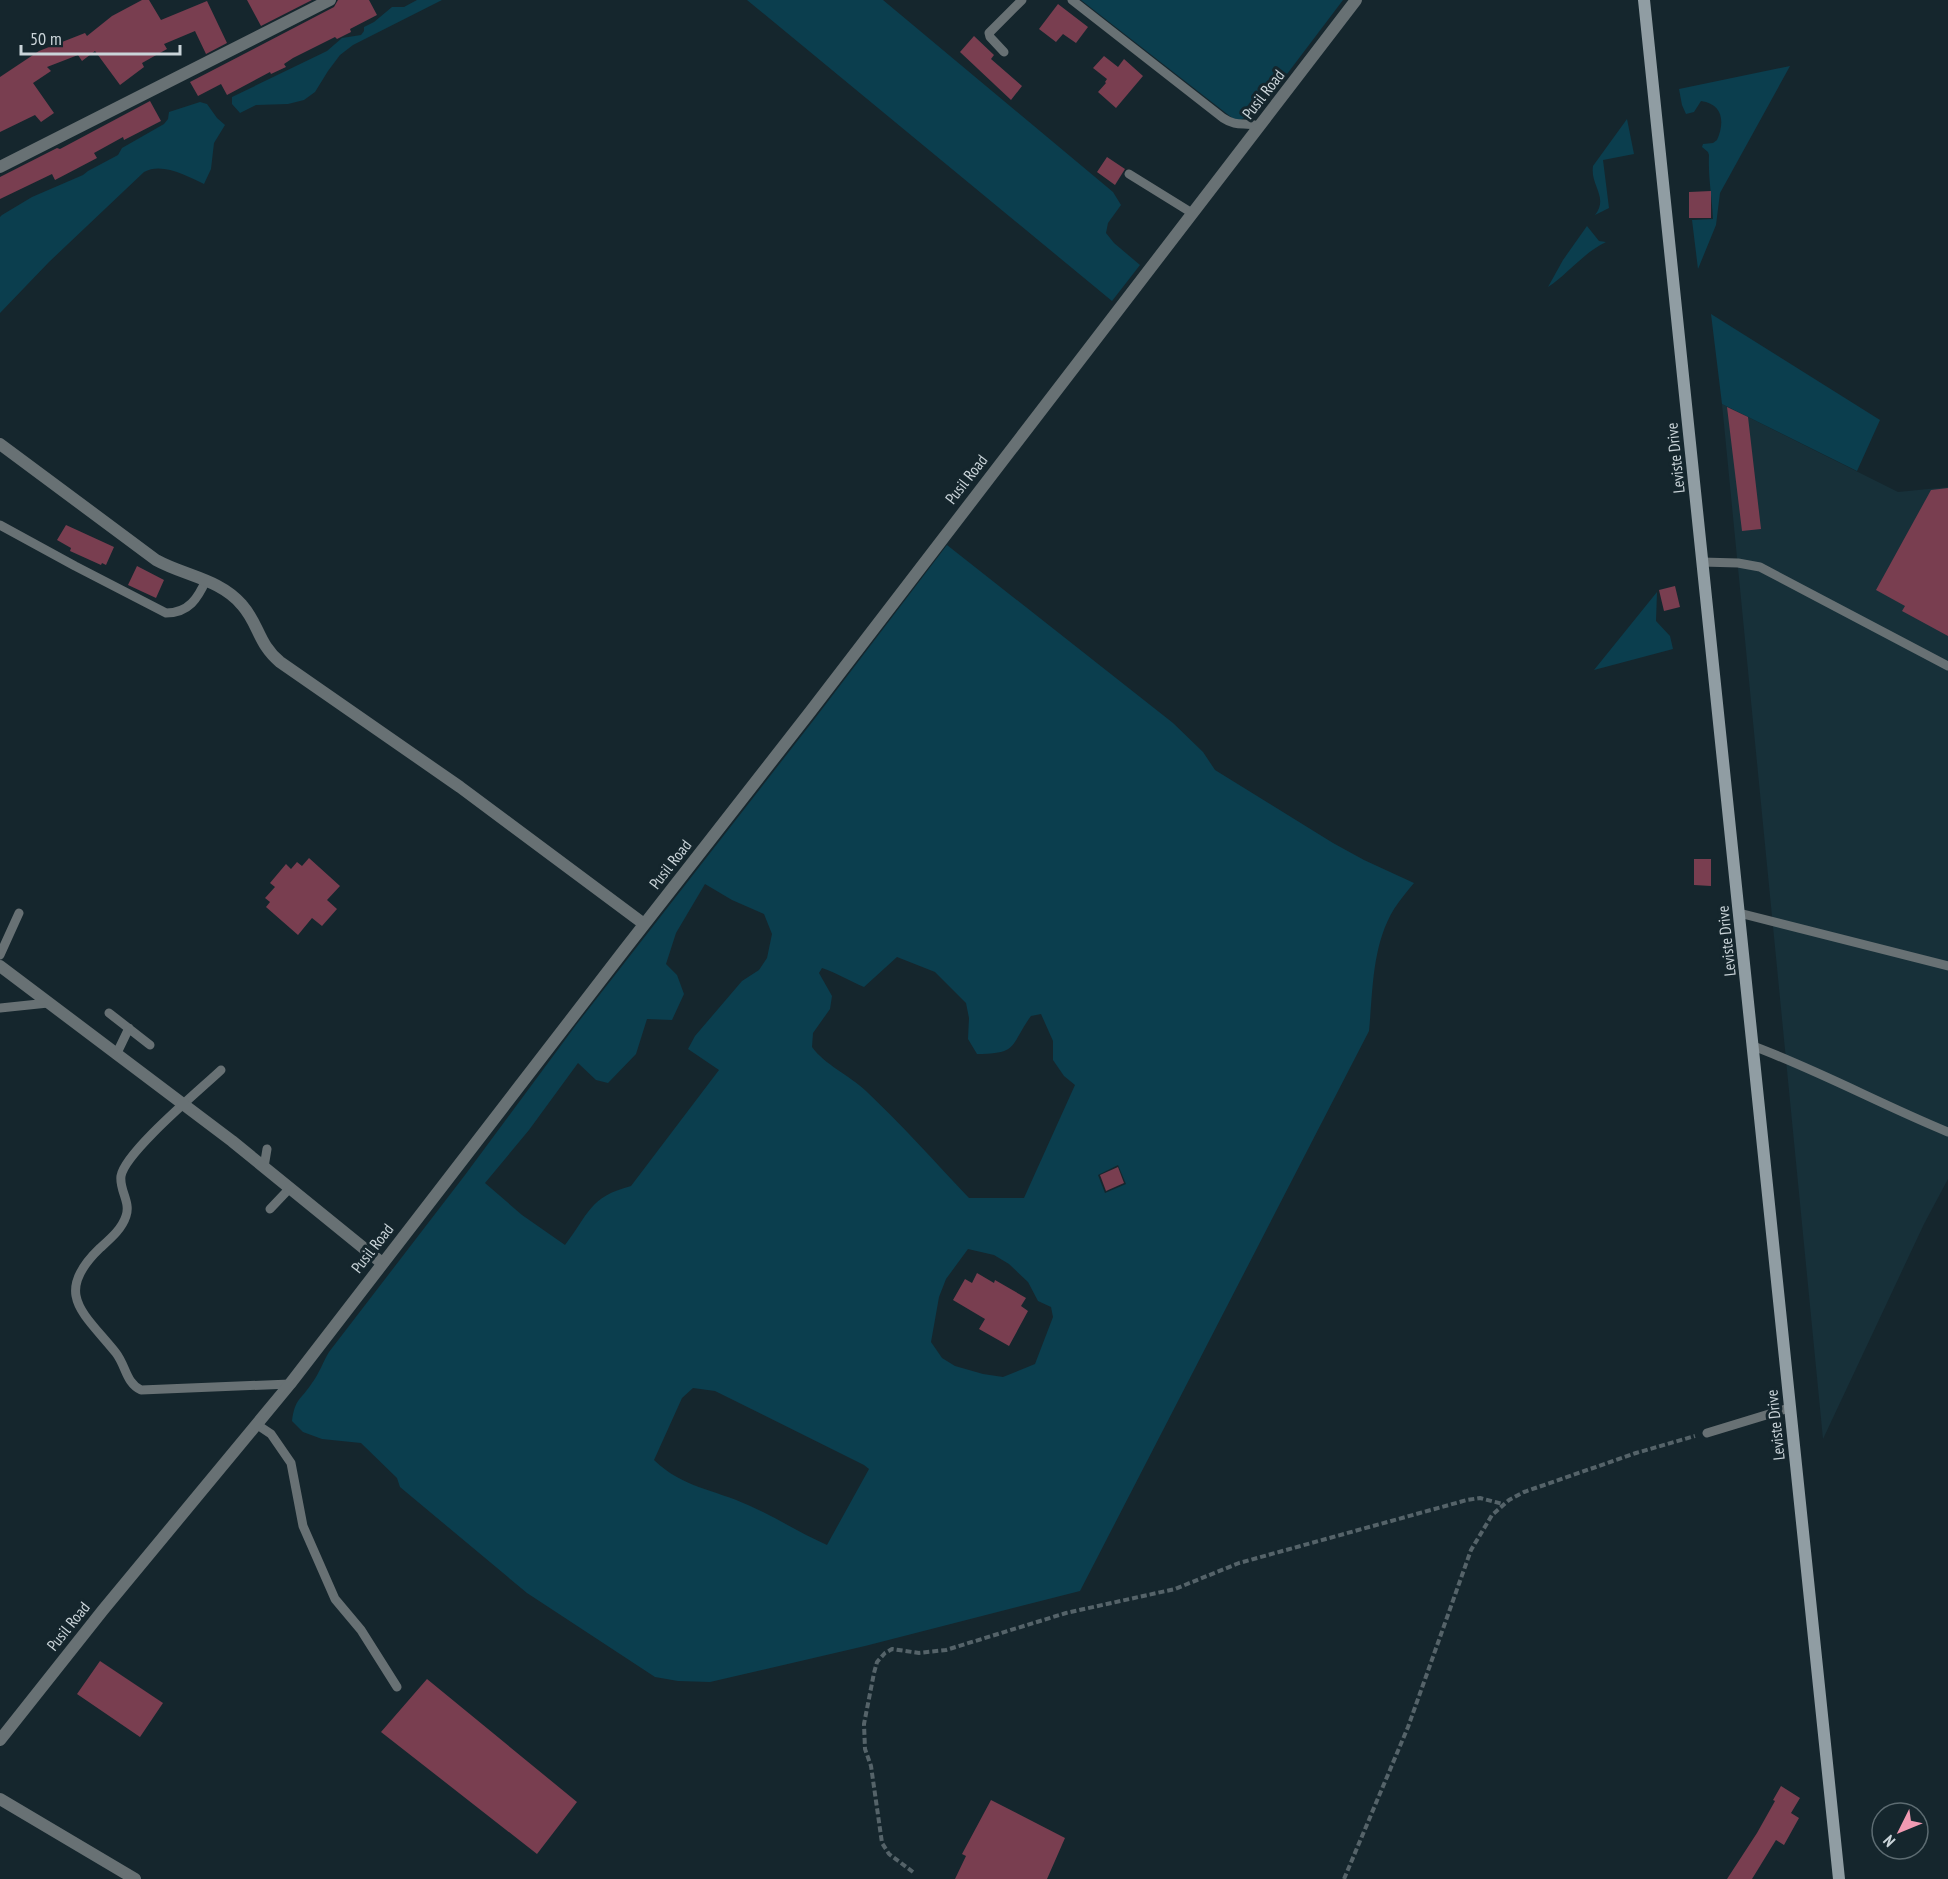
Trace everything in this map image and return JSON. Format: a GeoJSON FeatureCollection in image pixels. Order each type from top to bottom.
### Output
{"type":"FeatureCollection","features":[{"type":"Feature","properties":{"kind":"main road","name":"Leviste Drive"},"geometry":{"type":"LineString","coordinates":[[1644,0],[1839,1879]]}},
{"type":"Feature","properties":{"kind":"street"},"geometry":{"type":"LineString","coordinates":[[0,167],[330,0]]}},
{"type":"Feature","properties":{"kind":"street","name":"Pusil Road"},"geometry":{"type":"LineString","coordinates":[[0,1740],[58,1665],[290,1384],[810,712],[1356,0]]}},
{"type":"Feature","properties":{"kind":"street"},"geometry":{"type":"LineString","coordinates":[[0,444],[156,560],[227,591],[244,607],[265,647],[280,662],[460,787],[644,924]]}},
{"type":"Feature","properties":{"kind":"street"},"geometry":{"type":"LineString","coordinates":[[0,966],[264,1167],[382,1263]]}},
{"type":"Feature","properties":{"kind":"street"},"geometry":{"type":"LineString","coordinates":[[0,1799],[135,1879]]}},
{"type":"Feature","properties":{"kind":"lane"},"geometry":{"type":"LineString","coordinates":[[1004,52],[989,33],[1022,0]]}},
{"type":"Feature","properties":{"kind":"lane"},"geometry":{"type":"LineString","coordinates":[[1072,0],[1223,118],[1236,125],[1258,126]]}},
{"type":"Feature","properties":{"kind":"lane"},"geometry":{"type":"LineString","coordinates":[[1129,174],[1192,213]]}},
{"type":"Feature","properties":{"kind":"lane"},"geometry":{"type":"LineString","coordinates":[[0,525],[166,613],[177,612],[191,604],[198,597],[206,580]]}},
{"type":"Feature","properties":{"kind":"lane"},"geometry":{"type":"LineString","coordinates":[[1702,562],[1738,563],[1760,567],[1948,666]]}},
{"type":"Feature","properties":{"kind":"lane"},"geometry":{"type":"LineString","coordinates":[[0,956],[19,913]]}},
{"type":"Feature","properties":{"kind":"lane"},"geometry":{"type":"LineString","coordinates":[[1739,914],[1948,966]]}},
{"type":"Feature","properties":{"kind":"lane"},"geometry":{"type":"LineString","coordinates":[[0,1008],[48,1003]]}},
{"type":"Feature","properties":{"kind":"lane"},"geometry":{"type":"LineString","coordinates":[[109,1013],[150,1045]]}},
{"type":"Feature","properties":{"kind":"lane"},"geometry":{"type":"LineString","coordinates":[[116,1055],[129,1028]]}},
{"type":"Feature","properties":{"kind":"lane"},"geometry":{"type":"LineString","coordinates":[[1753,1046],[1800,1064],[1887,1106],[1948,1132]]}},
{"type":"Feature","properties":{"kind":"lane"},"geometry":{"type":"LineString","coordinates":[[221,1071],[141,1146],[126,1164],[121,1176],[128,1209],[126,1217],[80,1271],[75,1286],[77,1301],[84,1315],[122,1361],[129,1380],[141,1390],[290,1384]]}},
{"type":"Feature","properties":{"kind":"lane"},"geometry":{"type":"LineString","coordinates":[[264,1167],[267,1149]]}},
{"type":"Feature","properties":{"kind":"lane"},"geometry":{"type":"LineString","coordinates":[[270,1209],[289,1189]]}},
{"type":"Feature","properties":{"kind":"lane"},"geometry":{"type":"LineString","coordinates":[[1707,1432],[1790,1408]]}},
{"type":"Feature","properties":{"kind":"lane"},"geometry":{"type":"LineString","coordinates":[[256,1424],[271,1434],[291,1463],[303,1526],[335,1599],[361,1630],[398,1687]]}},
{"type":"Feature","properties":{"kind":"path"},"geometry":{"type":"LineString","coordinates":[[1344,1879],[1408,1727],[1471,1550],[1484,1524],[1503,1504],[1524,1492],[1636,1453],[1707,1432]]}},
{"type":"Feature","properties":{"kind":"path"},"geometry":{"type":"LineString","coordinates":[[913,1872],[889,1854],[882,1844],[871,1766],[865,1749],[864,1725],[873,1674],[885,1653],[892,1649],[919,1653],[946,1650],[1066,1613],[1175,1589],[1239,1563],[1467,1500],[1480,1498],[1503,1504]]}},
{"type":"Feature","properties":{"kind":"shaded area"},"geometry":{"type":"Polygon","coordinates":[[[417,0],[442,0],[353,45],[340,55],[315,92],[304,100],[288,104],[256,105],[240,113],[232,104],[232,97],[327,51],[342,38],[361,35],[364,27],[392,7],[404,7],[417,0]]]}},
{"type":"Feature","properties":{"kind":"shaded area"},"geometry":{"type":"Polygon","coordinates":[[[747,0],[883,0],[1113,192],[1121,205],[1108,223],[1106,233],[1140,265],[1112,301],[747,0]]]}},
{"type":"Feature","properties":{"kind":"shaded area"},"geometry":{"type":"Polygon","coordinates":[[[1081,0],[1343,0],[1259,111],[1238,121],[1081,0]]]}},
{"type":"Feature","properties":{"kind":"shaded area"},"geometry":{"type":"Polygon","coordinates":[[[1790,66],[1720,193],[1716,225],[1698,269],[1692,220],[1713,219],[1709,155],[1702,147],[1703,144],[1717,140],[1721,121],[1718,110],[1714,106],[1701,101],[1694,112],[1686,114],[1679,89],[1790,66]]]}},
{"type":"Feature","properties":{"kind":"shaded area"},"geometry":{"type":"Polygon","coordinates":[[[200,102],[207,104],[225,125],[214,143],[211,169],[204,184],[166,169],[151,169],[144,172],[49,262],[0,313],[0,217],[32,197],[83,175],[118,155],[122,148],[164,124],[169,112],[200,102]]]}},
{"type":"Feature","properties":{"kind":"shaded area"},"geometry":{"type":"Polygon","coordinates":[[[1627,119],[1634,154],[1603,160],[1609,208],[1595,215],[1599,209],[1600,197],[1594,180],[1593,166],[1627,119]]]}},
{"type":"Feature","properties":{"kind":"shaded area"},"geometry":{"type":"Polygon","coordinates":[[[1587,226],[1599,241],[1606,242],[1590,252],[1548,287],[1563,260],[1587,226]]]}},
{"type":"Feature","properties":{"kind":"shaded area"},"geometry":{"type":"Polygon","coordinates":[[[1711,314],[1880,420],[1857,471],[1722,404],[1711,314]]]}},
{"type":"Feature","properties":{"kind":"shaded area"},"geometry":{"type":"Polygon","coordinates":[[[1722,404],[1898,492],[1948,487],[1948,1179],[1924,1224],[1823,1439],[1722,404]]]}},
{"type":"Feature","properties":{"kind":"shaded area"},"geometry":{"type":"Polygon","coordinates":[[[947,545],[1173,723],[1203,752],[1215,770],[1333,843],[1414,883],[1394,909],[1381,937],[1375,968],[1369,1031],[1080,1591],[865,1646],[710,1682],[678,1681],[655,1677],[527,1593],[400,1487],[397,1478],[361,1443],[322,1439],[303,1432],[292,1421],[293,1413],[329,1352],[465,1175],[576,1025],[947,545]],[[705,884],[676,933],[666,964],[677,975],[684,994],[672,1020],[647,1019],[636,1054],[608,1083],[596,1080],[578,1063],[529,1130],[485,1183],[522,1215],[565,1245],[598,1201],[617,1190],[631,1186],[719,1070],[688,1049],[695,1036],[742,981],[759,970],[767,958],[772,934],[764,914],[732,900],[705,884]],[[897,957],[864,987],[822,968],[819,973],[832,996],[830,1009],[813,1033],[812,1047],[866,1091],[969,1198],[1024,1198],[1075,1085],[1064,1076],[1053,1060],[1053,1041],[1041,1014],[1031,1016],[1016,1041],[1007,1050],[991,1054],[977,1054],[968,1039],[969,1018],[966,1003],[935,972],[897,957]],[[1118,1165],[1098,1175],[1105,1193],[1126,1184],[1118,1165]],[[968,1249],[946,1279],[939,1297],[931,1342],[942,1358],[955,1366],[1003,1377],[1035,1364],[1053,1317],[1051,1307],[1038,1301],[1028,1282],[1009,1264],[994,1255],[968,1249]],[[693,1388],[682,1398],[654,1460],[676,1477],[748,1505],[827,1545],[869,1469],[715,1391],[693,1388]]]}},
{"type":"Feature","properties":{"kind":"shaded area"},"geometry":{"type":"Polygon","coordinates":[[[1657,592],[1656,621],[1670,636],[1673,649],[1594,670],[1657,592]]]}},
{"type":"Feature","properties":{"kind":"building"},"geometry":{"type":"Polygon","coordinates":[[[142,0],[149,0],[161,20],[207,1],[227,43],[206,54],[195,31],[164,44],[167,49],[142,63],[144,67],[120,85],[95,51],[82,61],[78,55],[47,67],[51,71],[33,83],[54,113],[41,122],[35,115],[0,132],[0,77],[39,51],[85,33],[87,36],[112,16],[142,0]]]}},
{"type":"Feature","properties":{"kind":"building"},"geometry":{"type":"Polygon","coordinates":[[[247,0],[312,0],[261,26],[247,0]]]}},
{"type":"Feature","properties":{"kind":"building"},"geometry":{"type":"Polygon","coordinates":[[[338,0],[369,0],[377,15],[350,29],[351,32],[337,39],[335,37],[293,58],[284,64],[286,67],[271,74],[270,72],[227,95],[221,84],[198,96],[190,82],[334,7],[338,0]]]}},
{"type":"Feature","properties":{"kind":"building"},"geometry":{"type":"Polygon","coordinates":[[[1058,4],[1088,27],[1076,43],[1063,34],[1056,42],[1039,29],[1058,4]]]}},
{"type":"Feature","properties":{"kind":"building"},"geometry":{"type":"Polygon","coordinates":[[[974,36],[994,55],[991,59],[1022,86],[1011,100],[960,52],[974,36]]]}},
{"type":"Feature","properties":{"kind":"building"},"geometry":{"type":"Polygon","coordinates":[[[1104,56],[1118,67],[1124,59],[1143,76],[1116,108],[1098,92],[1107,79],[1093,68],[1104,56]]]}},
{"type":"Feature","properties":{"kind":"building"},"geometry":{"type":"Polygon","coordinates":[[[150,101],[161,121],[124,140],[123,137],[94,153],[97,158],[55,180],[52,174],[0,199],[0,177],[57,148],[60,149],[150,101]]]}},
{"type":"Feature","properties":{"kind":"building"},"geometry":{"type":"Polygon","coordinates":[[[1107,157],[1125,169],[1115,185],[1097,172],[1107,157]]]}},
{"type":"Feature","properties":{"kind":"building"},"geometry":{"type":"Polygon","coordinates":[[[1711,191],[1711,218],[1689,218],[1689,192],[1711,191]]]}},
{"type":"Feature","properties":{"kind":"building"},"geometry":{"type":"Polygon","coordinates":[[[1727,407],[1748,417],[1761,529],[1742,531],[1727,407]]]}},
{"type":"Feature","properties":{"kind":"building"},"geometry":{"type":"Polygon","coordinates":[[[1948,488],[1948,636],[1902,611],[1905,606],[1876,590],[1931,490],[1948,488]]]}},
{"type":"Feature","properties":{"kind":"building"},"geometry":{"type":"Polygon","coordinates":[[[66,525],[114,547],[106,565],[102,563],[101,565],[70,551],[71,548],[57,540],[66,525]]]}},
{"type":"Feature","properties":{"kind":"building"},"geometry":{"type":"Polygon","coordinates":[[[137,566],[164,580],[156,598],[128,585],[137,566]]]}},
{"type":"Feature","properties":{"kind":"building"},"geometry":{"type":"Polygon","coordinates":[[[1675,586],[1680,607],[1664,611],[1659,590],[1675,586]]]}},
{"type":"Feature","properties":{"kind":"building"},"geometry":{"type":"Polygon","coordinates":[[[309,858],[340,886],[327,900],[337,909],[322,926],[312,918],[298,935],[266,907],[270,902],[265,898],[275,887],[270,883],[286,864],[291,869],[297,862],[302,866],[309,858]]]}},
{"type":"Feature","properties":{"kind":"building"},"geometry":{"type":"Polygon","coordinates":[[[1694,859],[1711,859],[1711,886],[1694,885],[1694,859]]]}},
{"type":"Feature","properties":{"kind":"building"},"geometry":{"type":"Polygon","coordinates":[[[1118,1167],[1124,1183],[1106,1191],[1100,1175],[1118,1167]]]}},
{"type":"Feature","properties":{"kind":"building"},"geometry":{"type":"Polygon","coordinates":[[[977,1273],[994,1283],[995,1280],[1026,1298],[1021,1306],[1028,1311],[1009,1346],[979,1329],[985,1319],[953,1300],[965,1279],[972,1283],[977,1273]]]}},
{"type":"Feature","properties":{"kind":"building"},"geometry":{"type":"Polygon","coordinates":[[[100,1661],[163,1703],[140,1737],[77,1694],[100,1661]]]}},
{"type":"Feature","properties":{"kind":"building"},"geometry":{"type":"Polygon","coordinates":[[[427,1679],[577,1802],[537,1854],[381,1732],[427,1679]]]}},
{"type":"Feature","properties":{"kind":"building"},"geometry":{"type":"Polygon","coordinates":[[[1781,1786],[1800,1798],[1791,1813],[1799,1818],[1784,1845],[1776,1840],[1752,1879],[1727,1879],[1757,1833],[1781,1786]]]}},
{"type":"Feature","properties":{"kind":"building"},"geometry":{"type":"Polygon","coordinates":[[[991,1800],[1065,1838],[1047,1879],[955,1879],[966,1856],[962,1854],[991,1800]]]}}]}
